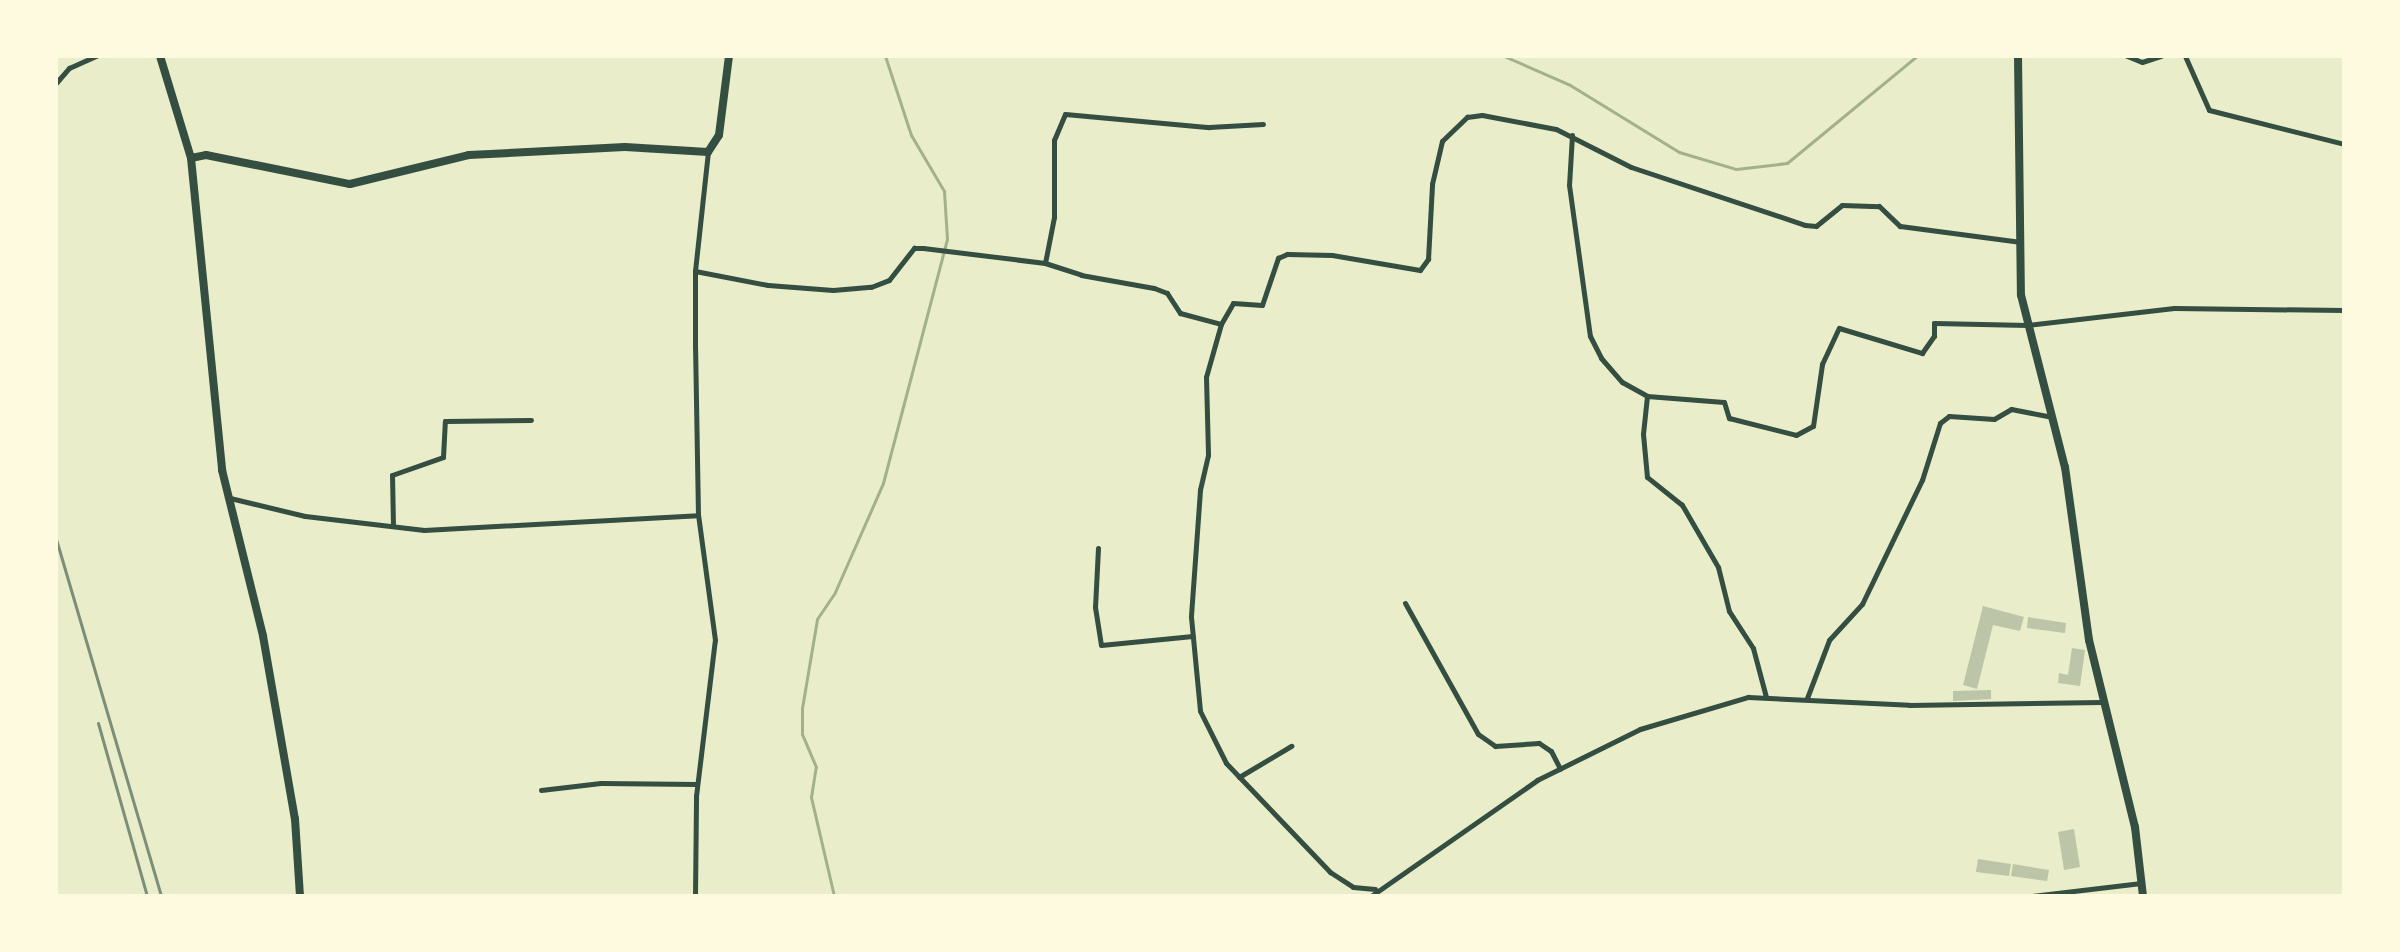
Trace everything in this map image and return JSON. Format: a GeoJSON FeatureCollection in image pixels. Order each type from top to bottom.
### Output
{"type":"FeatureCollection","features":[{"type":"Feature","properties":{"kind":"main road"},"geometry":{"type":"LineString","coordinates":[[160,56],[191,158],[226,497],[263,636],[295,819],[300,896]]}},
{"type":"Feature","properties":{"kind":"main road"},"geometry":{"type":"LineString","coordinates":[[191,158],[206,155],[350,184],[469,155],[625,147],[708,152],[719,135],[729,56]]}},
{"type":"Feature","properties":{"kind":"main road"},"geometry":{"type":"LineString","coordinates":[[2018,56],[2021,295],[2053,417],[2102,702],[2135,827],[2143,896]]}},
{"type":"Feature","properties":{"kind":"street"},"geometry":{"type":"LineString","coordinates":[[56,83],[69,68],[96,56]]}},
{"type":"Feature","properties":{"kind":"street"},"geometry":{"type":"LineString","coordinates":[[2127,56],[2142,62],[2161,56]]}},
{"type":"Feature","properties":{"kind":"street"},"geometry":{"type":"LineString","coordinates":[[2185,56],[2209,110],[2344,144]]}},
{"type":"Feature","properties":{"kind":"street"},"geometry":{"type":"LineString","coordinates":[[1045,263],[1054,217],[1054,140],[1065,114],[1221,127],[1263,124]]}},
{"type":"Feature","properties":{"kind":"street"},"geometry":{"type":"LineString","coordinates":[[1375,889],[1341,882],[1239,777],[1200,711],[1193,636],[1200,490],[1208,455],[1206,377],[1221,324],[1233,303],[1262,305],[1278,258],[1287,254],[1332,255],[1420,270],[1428,259],[1432,184],[1442,141],[1467,117],[1521,120],[1572,135],[1657,177],[1767,208],[1805,225],[1816,226],[1842,205],[1879,206],[1900,226],[2022,242]]}},
{"type":"Feature","properties":{"kind":"street"},"geometry":{"type":"LineString","coordinates":[[1572,135],[1569,185],[1590,336],[1601,358],[1622,382],[1647,396],[1724,402],[1729,418],[1779,435],[1796,435],[1813,426],[1822,364],[1839,328],[1922,353],[1934,336],[1934,323],[2028,325],[2174,308],[2344,310]]}},
{"type":"Feature","properties":{"kind":"street"},"geometry":{"type":"LineString","coordinates":[[695,896],[697,784],[715,640],[698,515],[695,271],[708,152]]}},
{"type":"Feature","properties":{"kind":"street"},"geometry":{"type":"LineString","coordinates":[[695,271],[833,290],[889,280],[914,248],[1045,263],[1167,293],[1180,313],[1221,324]]}},
{"type":"Feature","properties":{"kind":"street"},"geometry":{"type":"LineString","coordinates":[[1647,396],[1643,434],[1647,477],[1682,505],[1718,567],[1729,611],[1763,674],[1766,697]]}},
{"type":"Feature","properties":{"kind":"street"},"geometry":{"type":"LineString","coordinates":[[1807,698],[1829,640],[1862,604],[1922,480],[1940,423],[1949,416],[1994,419],[2011,409],[2053,417]]}},
{"type":"Feature","properties":{"kind":"street"},"geometry":{"type":"LineString","coordinates":[[393,526],[392,475],[443,457],[445,421],[531,420]]}},
{"type":"Feature","properties":{"kind":"street"},"geometry":{"type":"LineString","coordinates":[[226,497],[305,516],[424,530],[698,515]]}},
{"type":"Feature","properties":{"kind":"street"},"geometry":{"type":"LineString","coordinates":[[1098,548],[1095,607],[1101,645],[1193,636]]}},
{"type":"Feature","properties":{"kind":"street"},"geometry":{"type":"LineString","coordinates":[[1405,603],[1478,734],[1495,746],[1539,743],[1551,751],[1560,769]]}},
{"type":"Feature","properties":{"kind":"street"},"geometry":{"type":"LineString","coordinates":[[1371,896],[1375,889],[1560,769],[1640,729],[1748,697],[1909,705],[2102,702]]}},
{"type":"Feature","properties":{"kind":"street"},"geometry":{"type":"LineString","coordinates":[[1239,777],[1291,746]]}},
{"type":"Feature","properties":{"kind":"street"},"geometry":{"type":"LineString","coordinates":[[541,790],[601,783],[697,784]]}},
{"type":"Feature","properties":{"kind":"street"},"geometry":{"type":"LineString","coordinates":[[2031,896],[2142,882]]}},
{"type":"Feature","properties":{"kind":"building"},"geometry":{"type":"Polygon","coordinates":[[[1983,606],[2024,617],[2020,631],[1993,625],[1977,689],[1963,685],[1983,606]]]}},
{"type":"Feature","properties":{"kind":"building"},"geometry":{"type":"Polygon","coordinates":[[[2028,617],[2066,623],[2065,633],[2027,628],[2028,617]]]}},
{"type":"Feature","properties":{"kind":"building"},"geometry":{"type":"Polygon","coordinates":[[[2072,648],[2085,650],[2080,686],[2058,683],[2059,673],[2068,675],[2072,648]]]}},
{"type":"Feature","properties":{"kind":"building"},"geometry":{"type":"Polygon","coordinates":[[[1991,690],[1991,699],[1953,701],[1953,691],[1991,690]]]}},
{"type":"Feature","properties":{"kind":"building"},"geometry":{"type":"Polygon","coordinates":[[[2074,829],[2080,867],[2064,870],[2058,832],[2074,829]]]}},
{"type":"Feature","properties":{"kind":"building"},"geometry":{"type":"Polygon","coordinates":[[[1978,859],[2011,864],[2009,876],[1976,872],[1978,859]]]}},
{"type":"Feature","properties":{"kind":"building"},"geometry":{"type":"Polygon","coordinates":[[[2013,864],[2049,870],[2047,881],[2011,876],[2013,864]]]}},
{"type":"Feature","properties":{"kind":"waterway"},"geometry":{"type":"LineString","coordinates":[[834,896],[811,797],[816,767],[802,734],[802,708],[817,619],[835,592],[883,483],[947,239],[944,191],[911,135],[885,56]]}},
{"type":"Feature","properties":{"kind":"waterway"},"geometry":{"type":"LineString","coordinates":[[1504,56],[1570,85],[1679,152],[1736,169],[1787,163],[1917,56]]}},
{"type":"Feature","properties":{"kind":"railway"},"geometry":{"type":"LineString","coordinates":[[56,539],[161,896]]}},
{"type":"Feature","properties":{"kind":"railway"},"geometry":{"type":"LineString","coordinates":[[98,723],[147,896]]}}]}
